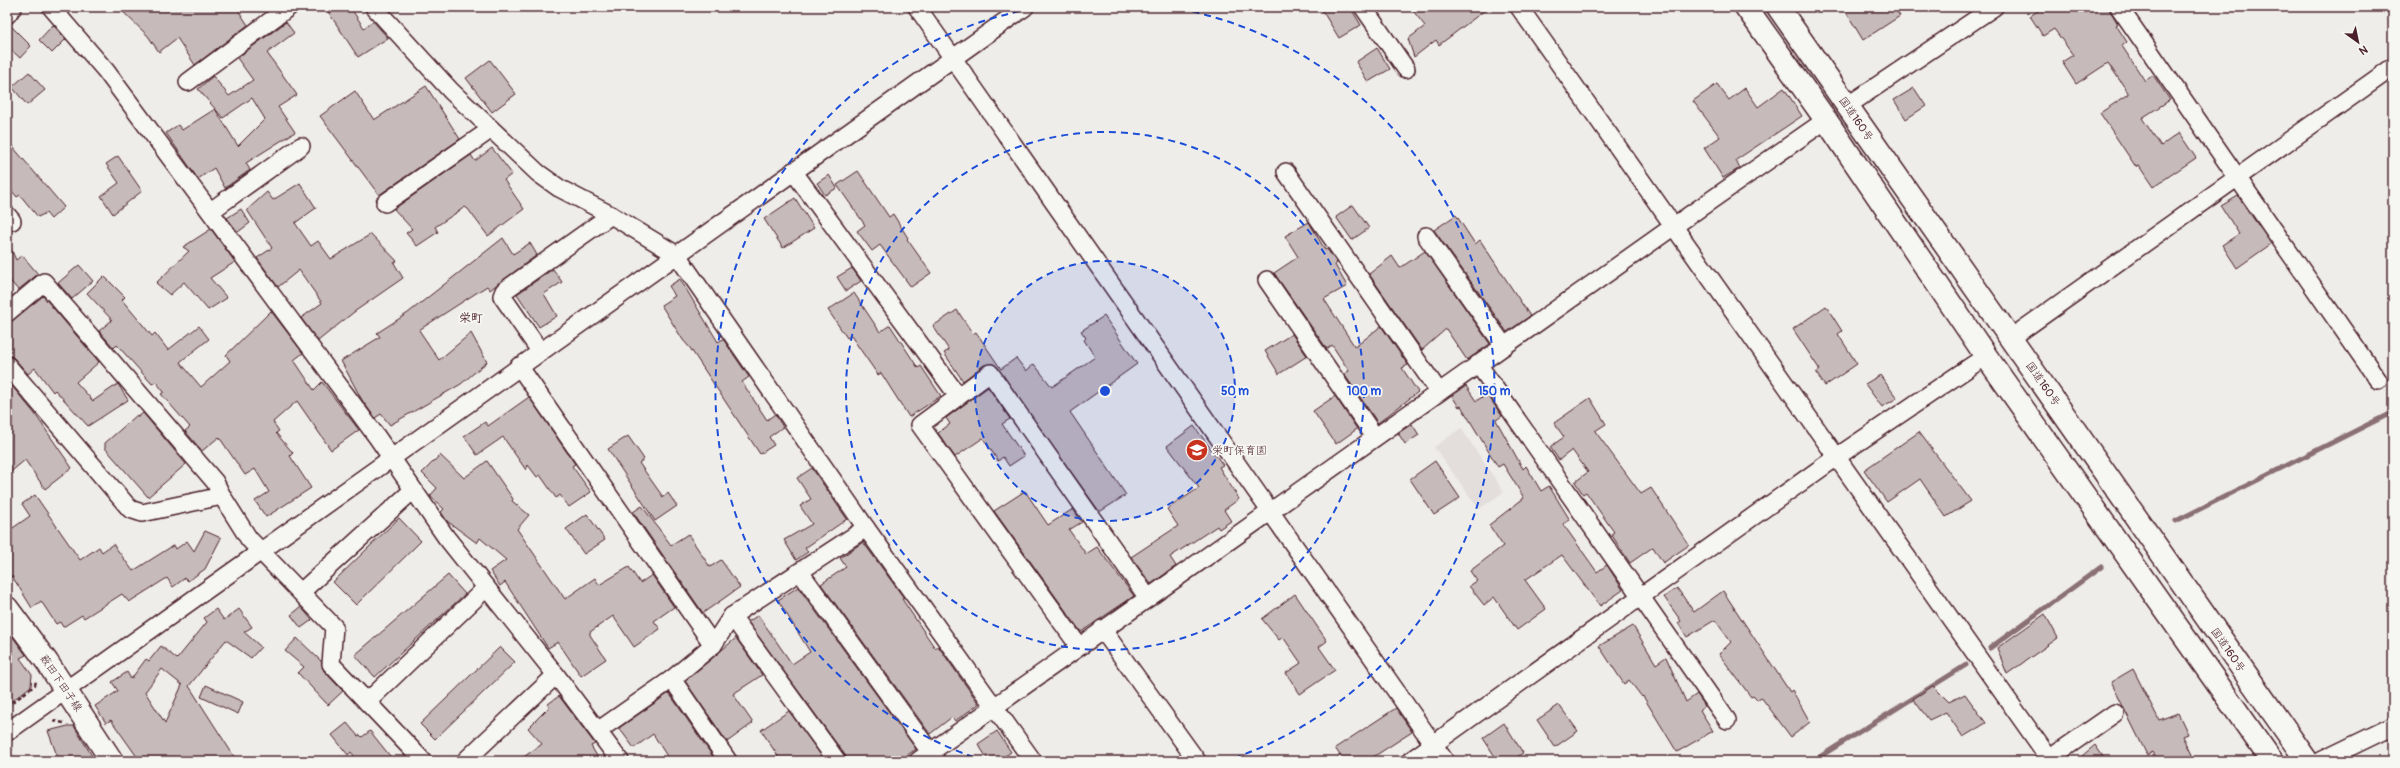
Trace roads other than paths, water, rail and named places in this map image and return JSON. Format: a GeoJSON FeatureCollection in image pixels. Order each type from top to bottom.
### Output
{"type":"FeatureCollection","features":[{"type":"Feature","properties":{"kind":"main road"},"geometry":{"type":"LineString","coordinates":[[1746,7],[1826,120],[1986,356],[2272,761]]}},
{"type":"Feature","properties":{"kind":"main road","name":"国道160号"},"geometry":{"type":"LineString","coordinates":[[1778,7],[2307,761]]}},
{"type":"Feature","properties":{"kind":"main road","name":"薮田下田子線"},"geometry":{"type":"LineString","coordinates":[[7,608],[47,662],[112,761]]}},
{"type":"Feature","properties":{"kind":"street"},"geometry":{"type":"LineString","coordinates":[[7,15],[13,7]]}},
{"type":"Feature","properties":{"kind":"street"},"geometry":{"type":"LineString","coordinates":[[51,7],[106,71],[486,588],[599,730],[620,761]]}},
{"type":"Feature","properties":{"kind":"street"},"geometry":{"type":"LineString","coordinates":[[188,82],[288,7]]}},
{"type":"Feature","properties":{"kind":"street"},"geometry":{"type":"LineString","coordinates":[[374,7],[490,130],[538,173],[559,188],[611,215],[677,254],[866,528],[1033,761]]}},
{"type":"Feature","properties":{"kind":"street"},"geometry":{"type":"LineString","coordinates":[[917,7],[1272,511],[1445,761]]}},
{"type":"Feature","properties":{"kind":"street"},"geometry":{"type":"LineString","coordinates":[[7,732],[259,551],[1025,7]]}},
{"type":"Feature","properties":{"kind":"street"},"geometry":{"type":"LineString","coordinates":[[1363,7],[1406,69]]}},
{"type":"Feature","properties":{"kind":"street"},"geometry":{"type":"LineString","coordinates":[[1519,7],[1838,456],[2049,760],[2115,712]]}},
{"type":"Feature","properties":{"kind":"street"},"geometry":{"type":"LineString","coordinates":[[1847,106],[1994,7]]}},
{"type":"Feature","properties":{"kind":"street"},"geometry":{"type":"LineString","coordinates":[[2119,7],[2378,380]]}},
{"type":"Feature","properties":{"kind":"street"},"geometry":{"type":"LineString","coordinates":[[2011,338],[2393,67]]}},
{"type":"Feature","properties":{"kind":"street"},"geometry":{"type":"LineString","coordinates":[[800,572],[928,758],[994,706],[1078,645],[1272,511],[1478,364],[1826,120]]}},
{"type":"Feature","properties":{"kind":"street"},"geometry":{"type":"LineString","coordinates":[[385,203],[490,130]]}},
{"type":"Feature","properties":{"kind":"street"},"geometry":{"type":"LineString","coordinates":[[210,212],[301,146]]}},
{"type":"Feature","properties":{"kind":"street"},"geometry":{"type":"LineString","coordinates":[[793,171],[958,396]]}},
{"type":"Feature","properties":{"kind":"street"},"geometry":{"type":"LineString","coordinates":[[1286,172],[1439,392]]}},
{"type":"Feature","properties":{"kind":"street"},"geometry":{"type":"LineString","coordinates":[[540,351],[502,296],[504,291],[611,215]]}},
{"type":"Feature","properties":{"kind":"street"},"geometry":{"type":"LineString","coordinates":[[1426,236],[1504,346]]}},
{"type":"Feature","properties":{"kind":"street"},"geometry":{"type":"LineString","coordinates":[[1267,280],[1375,438]]}},
{"type":"Feature","properties":{"kind":"street"},"geometry":{"type":"LineString","coordinates":[[7,314],[44,282],[215,482],[222,496],[259,551],[273,562],[334,627],[331,664],[423,761]]}},
{"type":"Feature","properties":{"kind":"street"},"geometry":{"type":"LineString","coordinates":[[1410,761],[1642,598],[1838,456],[1986,356]]}},
{"type":"Feature","properties":{"kind":"street"},"geometry":{"type":"LineString","coordinates":[[1478,364],[1727,720]]}},
{"type":"Feature","properties":{"kind":"street"},"geometry":{"type":"LineString","coordinates":[[7,365],[130,510],[142,513],[222,496]]}},
{"type":"Feature","properties":{"kind":"street"},"geometry":{"type":"LineString","coordinates":[[519,366],[676,589],[713,645]]}},
{"type":"Feature","properties":{"kind":"street"},"geometry":{"type":"LineString","coordinates":[[1078,645],[920,425],[990,373],[1148,598]]}},
{"type":"Feature","properties":{"kind":"street"},"geometry":{"type":"LineString","coordinates":[[301,592],[413,490]]}},
{"type":"Feature","properties":{"kind":"street"},"geometry":{"type":"LineString","coordinates":[[599,730],[672,679],[713,645],[732,616],[866,528]]}},
{"type":"Feature","properties":{"kind":"street"},"geometry":{"type":"LineString","coordinates":[[367,702],[486,588]]}},
{"type":"Feature","properties":{"kind":"street"},"geometry":{"type":"LineString","coordinates":[[732,616],[838,761]]}},
{"type":"Feature","properties":{"kind":"street"},"geometry":{"type":"LineString","coordinates":[[1102,629],[1196,761]]}},
{"type":"Feature","properties":{"kind":"street"},"geometry":{"type":"LineString","coordinates":[[465,761],[556,675]]}},
{"type":"Feature","properties":{"kind":"street"},"geometry":{"type":"LineString","coordinates":[[672,679],[728,761]]}},
{"type":"Feature","properties":{"kind":"street"},"geometry":{"type":"LineString","coordinates":[[2321,761],[2393,726]]}},
{"type":"Feature","properties":{"kind":"waterway"},"geometry":{"type":"LineString","coordinates":[[2176,521],[2393,412]]}},
{"type":"Feature","properties":{"kind":"waterway"},"geometry":{"type":"LineString","coordinates":[[1990,648],[2101,567]]}},
{"type":"Feature","properties":{"kind":"waterway"},"geometry":{"type":"LineString","coordinates":[[1813,761],[1966,665]]}},
{"type":"Feature","properties":{"kind":"place","name":"栄町保育園"},"geometry":{"type":"Point","coordinates":[1197,450]}},
{"type":"Feature","properties":{"kind":"district","name":"栄町"},"geometry":{"type":"Point","coordinates":[471,318]}}]}
